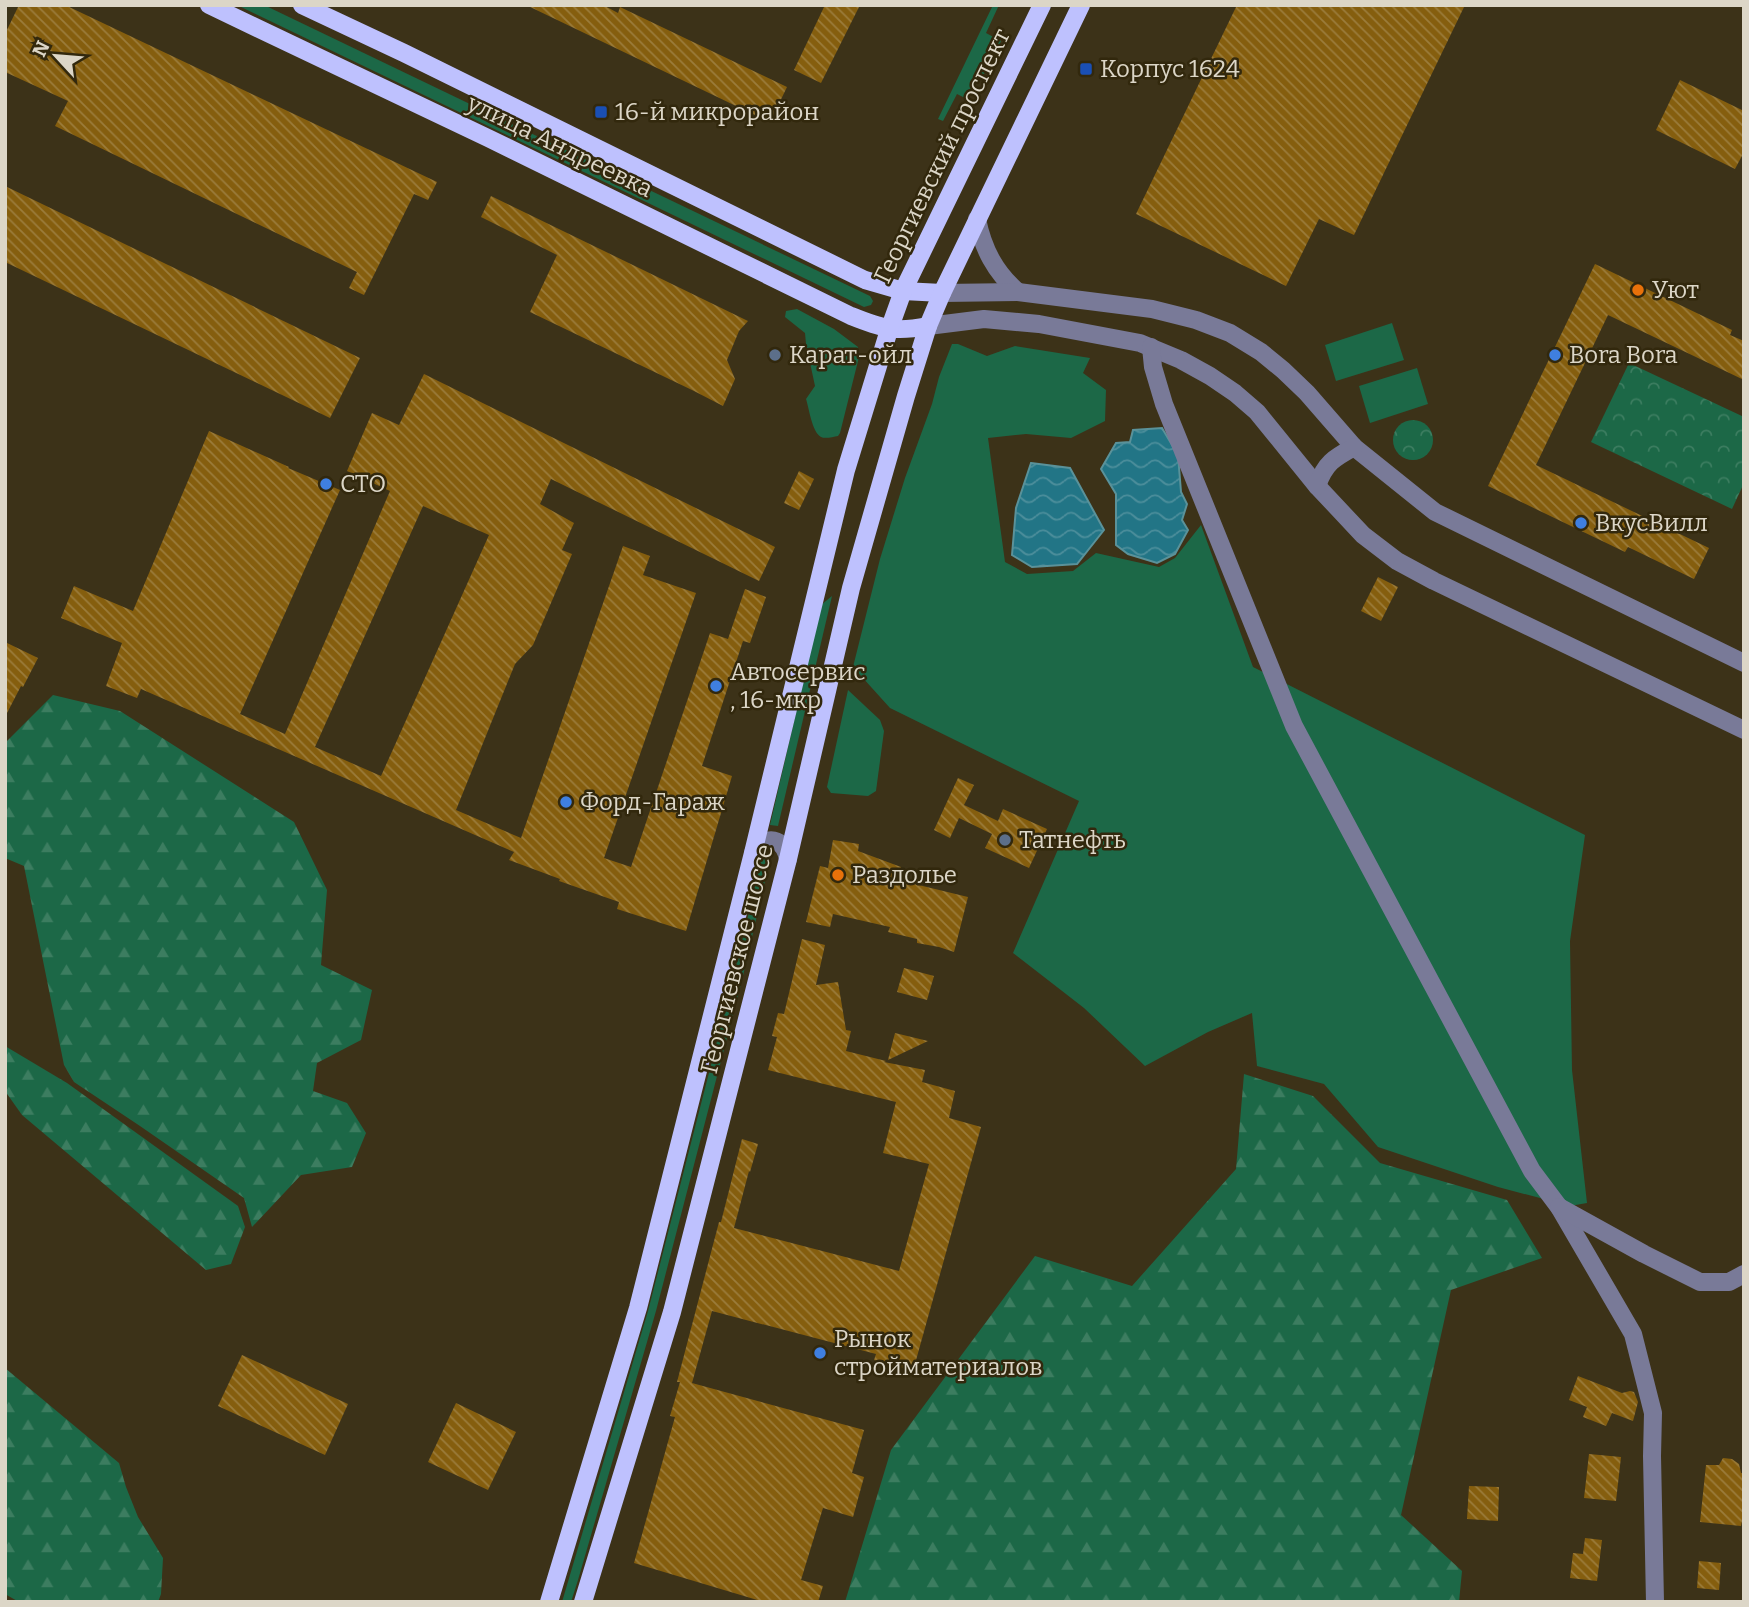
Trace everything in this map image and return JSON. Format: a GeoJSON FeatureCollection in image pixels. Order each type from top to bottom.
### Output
{"type":"FeatureCollection","features":[{"type":"Feature","properties":{"kind":"main road","name":"улица Андреевка"},"geometry":{"type":"LineString","coordinates":[[209,5],[488,138],[850,316],[889,330]]}},
{"type":"Feature","properties":{"kind":"main road","name":"улица Андреевка"},"geometry":{"type":"LineString","coordinates":[[302,5],[865,280],[903,291],[942,293]]}},
{"type":"Feature","properties":{"kind":"main road","name":"Георгиевский проспект"},"geometry":{"type":"LineString","coordinates":[[889,330],[903,291],[1042,5]]}},
{"type":"Feature","properties":{"kind":"main road"},"geometry":{"type":"LineString","coordinates":[[889,330],[928,326],[1081,5]]}},
{"type":"Feature","properties":{"kind":"main road","name":"Георгиевское шоссе"},"geometry":{"type":"LineString","coordinates":[[583,1602],[673,1312],[788,859],[851,589],[928,326]]}},
{"type":"Feature","properties":{"kind":"main road","name":"Георгиевское шоссе"},"geometry":{"type":"LineString","coordinates":[[549,1602],[638,1308],[846,470],[889,330]]}},
{"type":"Feature","properties":{"kind":"street"},"geometry":{"type":"LineString","coordinates":[[977,219],[996,269],[1018,292]]}},
{"type":"Feature","properties":{"kind":"street"},"geometry":{"type":"LineString","coordinates":[[942,293],[1018,292],[1169,312],[1230,333],[1261,352],[1283,370],[1354,447],[1435,512],[1744,663]]}},
{"type":"Feature","properties":{"kind":"street"},"geometry":{"type":"LineString","coordinates":[[928,326],[984,319],[1039,324],[1140,343],[1181,360],[1247,402],[1317,486],[1363,535],[1397,561],[1744,730]]}},
{"type":"Feature","properties":{"kind":"street"},"geometry":{"type":"LineString","coordinates":[[1151,347],[1153,367],[1164,404],[1294,726],[1532,1171],[1559,1207],[1633,1334],[1653,1413],[1655,1602]]}},
{"type":"Feature","properties":{"kind":"street"},"geometry":{"type":"LineString","coordinates":[[1317,486],[1322,472],[1330,462],[1354,447]]}},
{"type":"Feature","properties":{"kind":"street"},"geometry":{"type":"LineString","coordinates":[[753,853],[763,842],[777,841],[783,845],[788,859]]}},
{"type":"Feature","properties":{"kind":"street"},"geometry":{"type":"LineString","coordinates":[[1559,1207],[1700,1282],[1729,1282],[1744,1274]]}},
{"type":"Feature","properties":{"kind":"green space"},"geometry":{"type":"Polygon","coordinates":[[[237,5],[264,5],[870,296],[873,301],[871,305],[864,307],[237,5]]]}},
{"type":"Feature","properties":{"kind":"green space"},"geometry":{"type":"Polygon","coordinates":[[[993,5],[999,5],[986,33],[1001,41],[990,66],[965,98],[957,94],[943,121],[938,119],[993,5]]]}},
{"type":"Feature","properties":{"kind":"green space"},"geometry":{"type":"Polygon","coordinates":[[[797,309],[834,329],[858,347],[859,357],[838,436],[821,437],[811,420],[806,399],[815,386],[805,333],[785,317],[786,311],[797,309]]]}},
{"type":"Feature","properties":{"kind":"green space"},"geometry":{"type":"Polygon","coordinates":[[[1392,323],[1404,360],[1336,381],[1325,345],[1392,323]]]}},
{"type":"Feature","properties":{"kind":"green space"},"geometry":{"type":"Polygon","coordinates":[[[952,344],[987,356],[1015,346],[1090,358],[1083,373],[1106,390],[1105,421],[1071,438],[1026,434],[988,438],[1005,562],[1027,574],[1073,571],[1096,553],[1159,567],[1175,558],[1201,525],[1253,667],[1585,835],[1570,941],[1572,1070],[1587,1203],[1570,1206],[1498,1187],[1378,1147],[1324,1084],[1257,1066],[1252,1013],[1208,1032],[1145,1066],[1084,1008],[1013,953],[1079,801],[890,708],[853,667],[880,559],[952,344]]]}},
{"type":"Feature","properties":{"kind":"green space"},"geometry":{"type":"Polygon","coordinates":[[[1629,363],[1744,417],[1744,483],[1732,509],[1591,442],[1629,363]]]}},
{"type":"Feature","properties":{"kind":"green space"},"geometry":{"type":"Polygon","coordinates":[[[1417,368],[1428,404],[1370,423],[1359,386],[1417,368]]]}},
{"type":"Feature","properties":{"kind":"green space"},"geometry":{"type":"Polygon","coordinates":[[[1413,420],[1427,426],[1433,440],[1427,454],[1413,460],[1399,454],[1393,440],[1399,426],[1413,420]]]}},
{"type":"Feature","properties":{"kind":"green space"},"geometry":{"type":"Polygon","coordinates":[[[832,596],[778,826],[770,825],[821,605],[832,596]]]}},
{"type":"Feature","properties":{"kind":"green space"},"geometry":{"type":"Polygon","coordinates":[[[848,690],[880,720],[884,731],[876,791],[868,796],[831,793],[827,787],[848,690]]]}},
{"type":"Feature","properties":{"kind":"green space"},"geometry":{"type":"Polygon","coordinates":[[[53,695],[120,711],[294,822],[327,890],[321,965],[372,990],[361,1040],[317,1063],[313,1091],[347,1103],[366,1133],[352,1167],[301,1175],[252,1227],[244,1198],[74,1082],[64,1065],[24,866],[5,858],[5,743],[53,695]]]}},
{"type":"Feature","properties":{"kind":"green space"},"geometry":{"type":"Polygon","coordinates":[[[763,853],[771,855],[742,980],[656,1311],[571,1602],[562,1602],[648,1311],[763,853]]]}},
{"type":"Feature","properties":{"kind":"green space"},"geometry":{"type":"Polygon","coordinates":[[[5,1046],[67,1083],[238,1206],[245,1227],[231,1264],[206,1270],[22,1115],[5,1091],[5,1046]]]}},
{"type":"Feature","properties":{"kind":"green space"},"geometry":{"type":"Polygon","coordinates":[[[1244,1074],[1313,1096],[1380,1163],[1507,1200],[1542,1258],[1451,1290],[1401,1515],[1462,1571],[1459,1602],[845,1602],[891,1450],[1035,1256],[1132,1286],[1236,1169],[1244,1074]]]}},
{"type":"Feature","properties":{"kind":"green space"},"geometry":{"type":"Polygon","coordinates":[[[5,1368],[119,1463],[138,1517],[163,1558],[158,1602],[19,1602],[5,1594],[5,1368]]]}},
{"type":"Feature","properties":{"kind":"water"},"geometry":{"type":"Polygon","coordinates":[[[1162,428],[1178,455],[1181,492],[1187,504],[1182,520],[1188,530],[1175,554],[1157,563],[1128,554],[1116,545],[1116,494],[1101,469],[1116,443],[1130,442],[1133,430],[1162,428]]]}},
{"type":"Feature","properties":{"kind":"water"},"geometry":{"type":"Polygon","coordinates":[[[1031,463],[1070,468],[1104,530],[1077,564],[1032,567],[1012,555],[1016,508],[1031,463]]]}},
{"type":"Feature","properties":{"kind":"building"},"geometry":{"type":"Polygon","coordinates":[[[19,5],[65,5],[437,182],[428,200],[414,194],[364,295],[349,288],[357,272],[55,126],[68,101],[5,72],[5,34],[19,5]]]}},
{"type":"Feature","properties":{"kind":"building"},"geometry":{"type":"Polygon","coordinates":[[[526,5],[603,5],[618,13],[620,7],[787,87],[772,118],[763,113],[761,118],[526,5]]]}},
{"type":"Feature","properties":{"kind":"building"},"geometry":{"type":"Polygon","coordinates":[[[825,5],[860,5],[821,83],[794,70],[825,5]]]}},
{"type":"Feature","properties":{"kind":"building"},"geometry":{"type":"Polygon","coordinates":[[[1237,5],[1465,5],[1354,235],[1319,219],[1286,286],[1136,214],[1237,5]]]}},
{"type":"Feature","properties":{"kind":"building"},"geometry":{"type":"Polygon","coordinates":[[[1680,80],[1744,111],[1744,152],[1735,169],[1656,130],[1680,80]]]}},
{"type":"Feature","properties":{"kind":"building"},"geometry":{"type":"Polygon","coordinates":[[[5,186],[360,358],[330,418],[5,262],[5,186]]]}},
{"type":"Feature","properties":{"kind":"building"},"geometry":{"type":"Polygon","coordinates":[[[491,196],[748,321],[739,331],[727,360],[735,379],[723,406],[530,312],[557,255],[481,217],[491,196]]]}},
{"type":"Feature","properties":{"kind":"building"},"geometry":{"type":"Polygon","coordinates":[[[1595,264],[1732,330],[1730,335],[1744,341],[1744,380],[1608,315],[1536,465],[1709,548],[1694,579],[1628,547],[1625,552],[1488,486],[1595,264]]]}},
{"type":"Feature","properties":{"kind":"building"},"geometry":{"type":"Polygon","coordinates":[[[424,374],[775,547],[759,581],[551,479],[540,504],[574,523],[562,550],[572,554],[533,645],[515,664],[456,810],[521,838],[623,546],[650,556],[643,575],[696,593],[604,858],[631,867],[710,633],[728,639],[745,589],[766,597],[750,643],[743,641],[702,766],[732,776],[686,931],[617,909],[619,902],[509,860],[514,852],[141,689],[137,698],[106,686],[122,643],[61,618],[74,586],[133,611],[209,431],[340,490],[240,714],[285,734],[390,491],[347,471],[372,413],[399,425],[424,374]],[[423,506],[315,747],[381,776],[489,535],[423,506]]]}},
{"type":"Feature","properties":{"kind":"building"},"geometry":{"type":"Polygon","coordinates":[[[799,471],[814,479],[799,510],[784,503],[799,471]]]}},
{"type":"Feature","properties":{"kind":"building"},"geometry":{"type":"Polygon","coordinates":[[[1378,577],[1398,587],[1381,621],[1361,611],[1378,577]]]}},
{"type":"Feature","properties":{"kind":"building"},"geometry":{"type":"Polygon","coordinates":[[[5,642],[38,658],[5,717],[5,642]]]}},
{"type":"Feature","properties":{"kind":"building"},"geometry":{"type":"Polygon","coordinates":[[[958,778],[974,785],[964,805],[998,821],[1003,809],[1047,829],[1029,868],[985,848],[992,834],[959,818],[950,838],[934,830],[958,778]]]}},
{"type":"Feature","properties":{"kind":"building"},"geometry":{"type":"Polygon","coordinates":[[[833,840],[859,844],[858,851],[901,867],[898,880],[968,897],[954,952],[917,943],[917,939],[888,932],[890,927],[833,914],[830,927],[806,922],[820,866],[828,868],[833,840]]]}},
{"type":"Feature","properties":{"kind":"building"},"geometry":{"type":"Polygon","coordinates":[[[802,939],[825,945],[816,985],[838,982],[846,1030],[851,1031],[846,1051],[925,1070],[922,1082],[955,1091],[949,1118],[981,1127],[913,1371],[874,1360],[876,1354],[712,1311],[692,1383],[864,1430],[852,1473],[864,1477],[853,1517],[823,1508],[801,1580],[823,1586],[818,1602],[764,1602],[634,1563],[675,1417],[670,1416],[680,1382],[677,1382],[742,1139],[758,1144],[734,1228],[899,1271],[929,1164],[883,1153],[896,1102],[768,1070],[777,1037],[772,1036],[778,1013],[784,1014],[802,939]]]}},
{"type":"Feature","properties":{"kind":"building"},"geometry":{"type":"Polygon","coordinates":[[[904,968],[934,976],[927,1000],[897,992],[904,968]]]}},
{"type":"Feature","properties":{"kind":"building"},"geometry":{"type":"Polygon","coordinates":[[[895,1033],[928,1041],[888,1060],[895,1033]]]}},
{"type":"Feature","properties":{"kind":"building"},"geometry":{"type":"Polygon","coordinates":[[[242,1355],[348,1404],[325,1455],[218,1406],[242,1355]]]}},
{"type":"Feature","properties":{"kind":"building"},"geometry":{"type":"Polygon","coordinates":[[[1578,1376],[1622,1393],[1634,1392],[1638,1402],[1633,1421],[1612,1413],[1606,1426],[1583,1417],[1587,1407],[1569,1400],[1578,1376]]]}},
{"type":"Feature","properties":{"kind":"building"},"geometry":{"type":"Polygon","coordinates":[[[456,1403],[516,1432],[488,1490],[428,1462],[456,1403]]]}},
{"type":"Feature","properties":{"kind":"building"},"geometry":{"type":"Polygon","coordinates":[[[1589,1454],[1621,1457],[1616,1501],[1584,1498],[1589,1454]]]}},
{"type":"Feature","properties":{"kind":"building"},"geometry":{"type":"Polygon","coordinates":[[[1723,1458],[1732,1459],[1739,1464],[1741,1473],[1744,1473],[1744,1511],[1741,1526],[1700,1522],[1706,1465],[1719,1465],[1723,1458]]]}},
{"type":"Feature","properties":{"kind":"building"},"geometry":{"type":"Polygon","coordinates":[[[1469,1486],[1499,1487],[1498,1521],[1467,1519],[1469,1486]]]}},
{"type":"Feature","properties":{"kind":"building"},"geometry":{"type":"Polygon","coordinates":[[[1585,1538],[1602,1540],[1597,1581],[1570,1578],[1573,1553],[1583,1554],[1585,1538]]]}},
{"type":"Feature","properties":{"kind":"building"},"geometry":{"type":"Polygon","coordinates":[[[1699,1561],[1721,1563],[1719,1590],[1697,1588],[1699,1561]]]}},
{"type":"Feature","properties":{"kind":"place","name":"Корпус 1624"},"geometry":{"type":"Point","coordinates":[1086,69]}},
{"type":"Feature","properties":{"kind":"place","name":"16-й микрорайон"},"geometry":{"type":"Point","coordinates":[601,112]}},
{"type":"Feature","properties":{"kind":"place","name":"Уют"},"geometry":{"type":"Point","coordinates":[1638,290]}},
{"type":"Feature","properties":{"kind":"place","name":"Карат-ойл"},"geometry":{"type":"Point","coordinates":[775,355]}},
{"type":"Feature","properties":{"kind":"place","name":"Bora Bora"},"geometry":{"type":"Point","coordinates":[1555,355]}},
{"type":"Feature","properties":{"kind":"place","name":"СТО"},"geometry":{"type":"Point","coordinates":[326,484]}},
{"type":"Feature","properties":{"kind":"place","name":"ВкусВилл"},"geometry":{"type":"Point","coordinates":[1581,523]}},
{"type":"Feature","properties":{"kind":"place","name":"Автосервис , 16-мкр"},"geometry":{"type":"Point","coordinates":[716,686]}},
{"type":"Feature","properties":{"kind":"place","name":"Форд-Гараж"},"geometry":{"type":"Point","coordinates":[566,802]}},
{"type":"Feature","properties":{"kind":"place","name":"Татнефть"},"geometry":{"type":"Point","coordinates":[1005,840]}},
{"type":"Feature","properties":{"kind":"place","name":"Раздолье"},"geometry":{"type":"Point","coordinates":[838,875]}},
{"type":"Feature","properties":{"kind":"place","name":"Рынок стройматериалов"},"geometry":{"type":"Point","coordinates":[820,1353]}}]}
